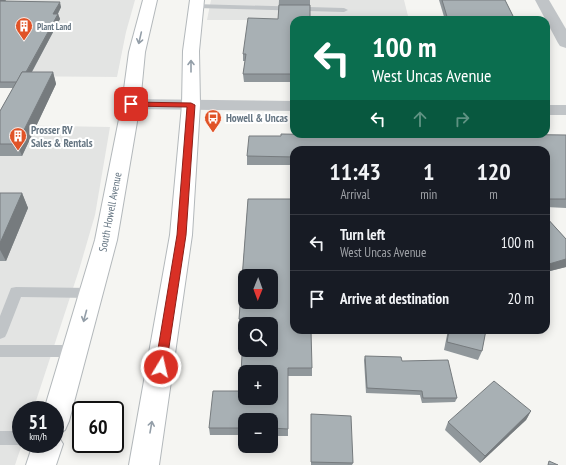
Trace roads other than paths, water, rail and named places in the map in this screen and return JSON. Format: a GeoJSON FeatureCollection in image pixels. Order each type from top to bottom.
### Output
{"type":"FeatureCollection","features":[{"type":"Feature","properties":{"kind":"main road","name":"South Howell Avenue"},"geometry":{"type":"LineString","coordinates":[[61,401],[106,240],[131,104],[137,52],[150,0]]}},
{"type":"Feature","properties":{"kind":"main road"},"geometry":{"type":"LineString","coordinates":[[144,465],[182,235],[191,105],[191,51],[197,3]]}},
{"type":"Feature","properties":{"kind":"main road"},"geometry":{"type":"LineString","coordinates":[[41,465],[45,453]]}},
{"type":"Feature","properties":{"kind":"street"},"geometry":{"type":"LineString","coordinates":[[542,0],[566,43]]}},
{"type":"Feature","properties":{"kind":"street"},"geometry":{"type":"LineString","coordinates":[[131,104],[290,106]]}},
{"type":"Feature","properties":{"kind":"street"},"geometry":{"type":"LineString","coordinates":[[550,110],[566,110]]}},
{"type":"Feature","properties":{"kind":"lane"},"geometry":{"type":"LineString","coordinates":[[197,3],[282,9],[344,10]]}},
{"type":"Feature","properties":{"kind":"lane"},"geometry":{"type":"LineString","coordinates":[[0,333],[16,292],[91,293]]}},
{"type":"Feature","properties":{"kind":"lane"},"geometry":{"type":"LineString","coordinates":[[0,351],[75,351]]}},
{"type":"Feature","properties":{"kind":"lane"},"geometry":{"type":"LineString","coordinates":[[0,438],[12,438]]}},
{"type":"Feature","properties":{"kind":"place","name":"Plant Land"},"geometry":{"type":"Point","coordinates":[24,41]}},
{"type":"Feature","properties":{"kind":"place","name":"Howell & Uncas"},"geometry":{"type":"Point","coordinates":[213,133]}},
{"type":"Feature","properties":{"kind":"place","name":"Prosser RV Sales & Rentals"},"geometry":{"type":"Point","coordinates":[18,151]}}]}
